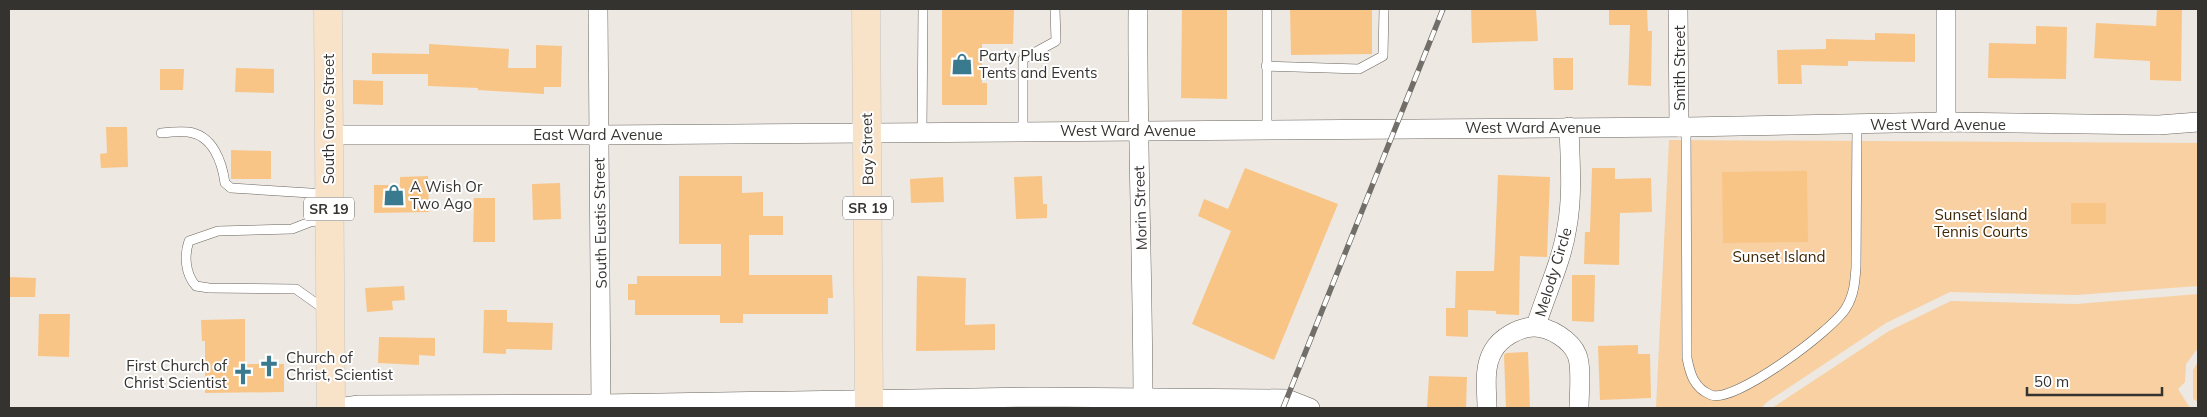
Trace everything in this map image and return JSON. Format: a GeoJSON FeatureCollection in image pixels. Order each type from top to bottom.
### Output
{"type":"FeatureCollection","features":[{"type":"Feature","properties":{"kind":"main road","name":"South Grove Street"},"geometry":{"type":"LineString","coordinates":[[328,9],[331,408]]}},
{"type":"Feature","properties":{"kind":"main road","name":"Bay Street"},"geometry":{"type":"LineString","coordinates":[[866,9],[869,404]]}},
{"type":"Feature","properties":{"kind":"street","name":"South Eustis Street"},"geometry":{"type":"LineString","coordinates":[[598,9],[601,406]]}},
{"type":"Feature","properties":{"kind":"street","name":"Morin Street"},"geometry":{"type":"LineString","coordinates":[[1138,9],[1137,131],[1143,403]]}},
{"type":"Feature","properties":{"kind":"street","name":"Smith Street"},"geometry":{"type":"LineString","coordinates":[[1678,9],[1682,127]]}},
{"type":"Feature","properties":{"kind":"street"},"geometry":{"type":"LineString","coordinates":[[1946,9],[1946,122]]}},
{"type":"Feature","properties":{"kind":"street","name":"West Ward Avenue"},"geometry":{"type":"LineString","coordinates":[[867,132],[1682,127],[1946,122],[2159,125],[2198,122]]}},
{"type":"Feature","properties":{"kind":"street","name":"Melody Circle"},"geometry":{"type":"LineString","coordinates":[[1536,326],[1546,292],[1561,254],[1567,226],[1571,194],[1569,127]]}},
{"type":"Feature","properties":{"kind":"street","name":"East Ward Avenue"},"geometry":{"type":"LineString","coordinates":[[328,135],[599,135],[867,132]]}},
{"type":"Feature","properties":{"kind":"street","name":"Melody Circle"},"geometry":{"type":"LineString","coordinates":[[1487,408],[1487,374],[1493,352],[1502,340],[1514,332],[1536,326],[1564,338],[1572,344],[1578,357],[1579,408]]}},
{"type":"Feature","properties":{"kind":"street"},"geometry":{"type":"LineString","coordinates":[[338,408],[359,405],[869,404],[1035,397],[1143,403],[1287,398],[1310,408]]}},
{"type":"Feature","properties":{"kind":"lane"},"geometry":{"type":"LineString","coordinates":[[922,131],[923,9]]}},
{"type":"Feature","properties":{"kind":"lane"},"geometry":{"type":"LineString","coordinates":[[1023,131],[1023,59],[1056,41],[1055,9]]}},
{"type":"Feature","properties":{"kind":"lane"},"geometry":{"type":"LineString","coordinates":[[1267,9],[1267,129]]}},
{"type":"Feature","properties":{"kind":"lane"},"geometry":{"type":"LineString","coordinates":[[1266,66],[1359,69],[1383,56],[1384,9]]}},
{"type":"Feature","properties":{"kind":"lane"},"geometry":{"type":"LineString","coordinates":[[1682,127],[1687,358],[1691,377],[1700,388],[1712,395],[1723,396],[1739,390],[1799,351],[1829,327],[1847,307],[1854,289],[1856,267],[1857,124]]}},
{"type":"Feature","properties":{"kind":"lane"},"geometry":{"type":"LineString","coordinates":[[160,133],[187,132],[199,134],[207,140],[217,154],[225,183],[231,188],[329,207]]}},
{"type":"Feature","properties":{"kind":"lane"},"geometry":{"type":"LineString","coordinates":[[329,207],[310,222],[292,229],[218,231],[189,241],[186,251],[188,274],[196,286],[209,288],[296,288],[330,313]]}},
{"type":"Feature","properties":{"kind":"green space","name":"Sunset Island"},"geometry":{"type":"Polygon","coordinates":[[[1669,140],[2198,143],[2198,286],[2076,295],[1950,292],[1886,323],[1767,402],[1761,408],[1656,408],[1669,140]]]}},
{"type":"Feature","properties":{"kind":"green space"},"geometry":{"type":"Polygon","coordinates":[[[2198,294],[2198,348],[2186,364],[2185,382],[2178,389],[2190,408],[1772,408],[1889,331],[1951,301],[2077,304],[2198,294]]]}},
{"type":"Feature","properties":{"kind":"green space"},"geometry":{"type":"Polygon","coordinates":[[[2198,362],[2198,402],[2193,399],[2193,370],[2198,362]]]}},
{"type":"Feature","properties":{"kind":"building","name":"Party Plus Tents and Events"},"geometry":{"type":"Polygon","coordinates":[[[942,9],[1014,9],[1013,44],[982,44],[982,83],[987,83],[987,105],[942,105],[942,9]]]}},
{"type":"Feature","properties":{"kind":"building"},"geometry":{"type":"Polygon","coordinates":[[[1182,9],[1227,9],[1227,99],[1181,98],[1182,9]]]}},
{"type":"Feature","properties":{"kind":"building"},"geometry":{"type":"Polygon","coordinates":[[[1290,9],[1372,9],[1372,54],[1291,55],[1290,9]]]}},
{"type":"Feature","properties":{"kind":"building"},"geometry":{"type":"Polygon","coordinates":[[[1471,9],[1536,9],[1538,41],[1472,43],[1471,9]]]}},
{"type":"Feature","properties":{"kind":"building"},"geometry":{"type":"Polygon","coordinates":[[[1609,9],[1647,9],[1648,31],[1652,31],[1651,86],[1628,85],[1630,25],[1609,25],[1609,9]]]}},
{"type":"Feature","properties":{"kind":"building"},"geometry":{"type":"Polygon","coordinates":[[[2157,9],[2182,9],[2181,81],[2150,80],[2150,61],[2094,58],[2096,23],[2156,26],[2157,9]]]}},
{"type":"Feature","properties":{"kind":"building"},"geometry":{"type":"Polygon","coordinates":[[[2036,26],[2067,27],[2066,79],[1988,78],[1989,43],[2036,44],[2036,26]]]}},
{"type":"Feature","properties":{"kind":"building"},"geometry":{"type":"Polygon","coordinates":[[[1875,33],[1915,34],[1915,62],[1848,61],[1848,66],[1801,65],[1802,84],[1778,84],[1777,50],[1826,49],[1826,39],[1875,40],[1875,33]]]}},
{"type":"Feature","properties":{"kind":"building"},"geometry":{"type":"Polygon","coordinates":[[[429,44],[509,49],[508,68],[536,68],[536,45],[562,46],[561,87],[544,87],[544,94],[478,90],[478,88],[428,86],[428,74],[372,74],[372,53],[429,54],[429,44]]]}},
{"type":"Feature","properties":{"kind":"building"},"geometry":{"type":"Polygon","coordinates":[[[1553,58],[1573,58],[1573,90],[1554,90],[1553,58]]]}},
{"type":"Feature","properties":{"kind":"building"},"geometry":{"type":"Polygon","coordinates":[[[236,68],[274,69],[274,93],[235,92],[236,68]]]}},
{"type":"Feature","properties":{"kind":"building"},"geometry":{"type":"Polygon","coordinates":[[[160,69],[184,69],[183,90],[160,90],[160,69]]]}},
{"type":"Feature","properties":{"kind":"building"},"geometry":{"type":"Polygon","coordinates":[[[353,80],[383,81],[383,105],[353,104],[353,80]]]}},
{"type":"Feature","properties":{"kind":"building"},"geometry":{"type":"Polygon","coordinates":[[[106,127],[127,127],[128,167],[101,168],[100,154],[107,153],[106,127]]]}},
{"type":"Feature","properties":{"kind":"building"},"geometry":{"type":"Polygon","coordinates":[[[231,150],[271,151],[271,179],[231,179],[231,150]]]}},
{"type":"Feature","properties":{"kind":"building"},"geometry":{"type":"Polygon","coordinates":[[[1245,168],[1338,204],[1274,360],[1192,324],[1231,231],[1198,216],[1204,199],[1228,209],[1245,168]]]}},
{"type":"Feature","properties":{"kind":"building"},"geometry":{"type":"Polygon","coordinates":[[[1592,168],[1615,168],[1615,179],[1651,178],[1652,212],[1620,213],[1619,265],[1584,264],[1585,232],[1590,232],[1592,168]]]}},
{"type":"Feature","properties":{"kind":"building"},"geometry":{"type":"Polygon","coordinates":[[[1807,171],[1808,242],[1723,243],[1722,172],[1807,171]]]}},
{"type":"Feature","properties":{"kind":"building"},"geometry":{"type":"Polygon","coordinates":[[[1498,175],[1550,177],[1547,257],[1520,256],[1519,315],[1496,314],[1496,311],[1468,310],[1468,337],[1446,336],[1446,308],[1455,308],[1456,271],[1494,271],[1498,175]]]}},
{"type":"Feature","properties":{"kind":"building"},"geometry":{"type":"Polygon","coordinates":[[[428,176],[429,212],[374,213],[374,185],[400,185],[400,177],[428,176]]]}},
{"type":"Feature","properties":{"kind":"building"},"geometry":{"type":"Polygon","coordinates":[[[679,176],[742,176],[742,193],[763,192],[763,216],[783,216],[783,235],[749,235],[749,275],[832,275],[833,298],[828,298],[828,314],[743,314],[743,323],[720,323],[720,315],[635,315],[635,300],[628,300],[628,284],[637,284],[637,276],[721,276],[721,244],[679,244],[679,176]]]}},
{"type":"Feature","properties":{"kind":"building"},"geometry":{"type":"Polygon","coordinates":[[[1042,176],[1043,204],[1047,204],[1047,218],[1016,219],[1014,177],[1042,176]]]}},
{"type":"Feature","properties":{"kind":"building"},"geometry":{"type":"Polygon","coordinates":[[[943,177],[944,202],[911,203],[910,179],[943,177]]]}},
{"type":"Feature","properties":{"kind":"building"},"geometry":{"type":"Polygon","coordinates":[[[560,183],[561,219],[533,220],[532,184],[560,183]]]}},
{"type":"Feature","properties":{"kind":"building"},"geometry":{"type":"Polygon","coordinates":[[[474,198],[495,198],[495,242],[473,242],[474,198]]]}},
{"type":"Feature","properties":{"kind":"building"},"geometry":{"type":"Polygon","coordinates":[[[2071,203],[2106,203],[2106,224],[2071,224],[2071,203]]]}},
{"type":"Feature","properties":{"kind":"building"},"geometry":{"type":"Polygon","coordinates":[[[1572,275],[1595,275],[1594,322],[1572,321],[1572,275]]]}},
{"type":"Feature","properties":{"kind":"building"},"geometry":{"type":"Polygon","coordinates":[[[917,276],[966,278],[965,325],[995,324],[995,350],[916,351],[917,276]]]}},
{"type":"Feature","properties":{"kind":"building"},"geometry":{"type":"Polygon","coordinates":[[[9,277],[36,278],[35,297],[9,297],[9,277]]]}},
{"type":"Feature","properties":{"kind":"building"},"geometry":{"type":"Polygon","coordinates":[[[404,286],[405,300],[392,301],[393,310],[367,312],[365,288],[404,286]]]}},
{"type":"Feature","properties":{"kind":"building"},"geometry":{"type":"Polygon","coordinates":[[[484,310],[507,310],[507,322],[553,323],[552,350],[506,349],[506,354],[483,353],[484,310]]]}},
{"type":"Feature","properties":{"kind":"building"},"geometry":{"type":"Polygon","coordinates":[[[39,314],[70,314],[69,357],[38,356],[39,314]]]}},
{"type":"Feature","properties":{"kind":"building"},"geometry":{"type":"Polygon","coordinates":[[[245,319],[245,364],[284,364],[284,392],[205,393],[205,341],[202,341],[201,320],[245,319]]]}},
{"type":"Feature","properties":{"kind":"building"},"geometry":{"type":"Polygon","coordinates":[[[379,337],[435,338],[435,356],[419,355],[419,365],[378,363],[379,337]]]}},
{"type":"Feature","properties":{"kind":"building"},"geometry":{"type":"Polygon","coordinates":[[[1638,345],[1638,354],[1650,354],[1651,398],[1600,400],[1598,346],[1638,345]]]}},
{"type":"Feature","properties":{"kind":"building"},"geometry":{"type":"Polygon","coordinates":[[[1528,352],[1530,408],[1506,408],[1504,355],[1506,353],[1528,352]]]}},
{"type":"Feature","properties":{"kind":"building"},"geometry":{"type":"Polygon","coordinates":[[[1429,376],[1467,377],[1466,408],[1427,408],[1429,376]]]}},
{"type":"Feature","properties":{"kind":"railway"},"geometry":{"type":"LineString","coordinates":[[1283,408],[1443,9]]}},
{"type":"Feature","properties":{"kind":"place","name":"Party Plus Tents and Events"},"geometry":{"type":"Point","coordinates":[962,64]}},
{"type":"Feature","properties":{"kind":"place","name":"A Wish Or Two Ago"},"geometry":{"type":"Point","coordinates":[394,195]}},
{"type":"Feature","properties":{"kind":"place","name":"Church of Christ, Scientist"},"geometry":{"type":"Point","coordinates":[269,366]}},
{"type":"Feature","properties":{"kind":"place","name":"First Church of Christ Scientist"},"geometry":{"type":"Point","coordinates":[243,374]}},
{"type":"Feature","properties":{"kind":"park label","name":"Sunset Island Tennis Courts"},"geometry":{"type":"Point","coordinates":[1981,222]}}]}
